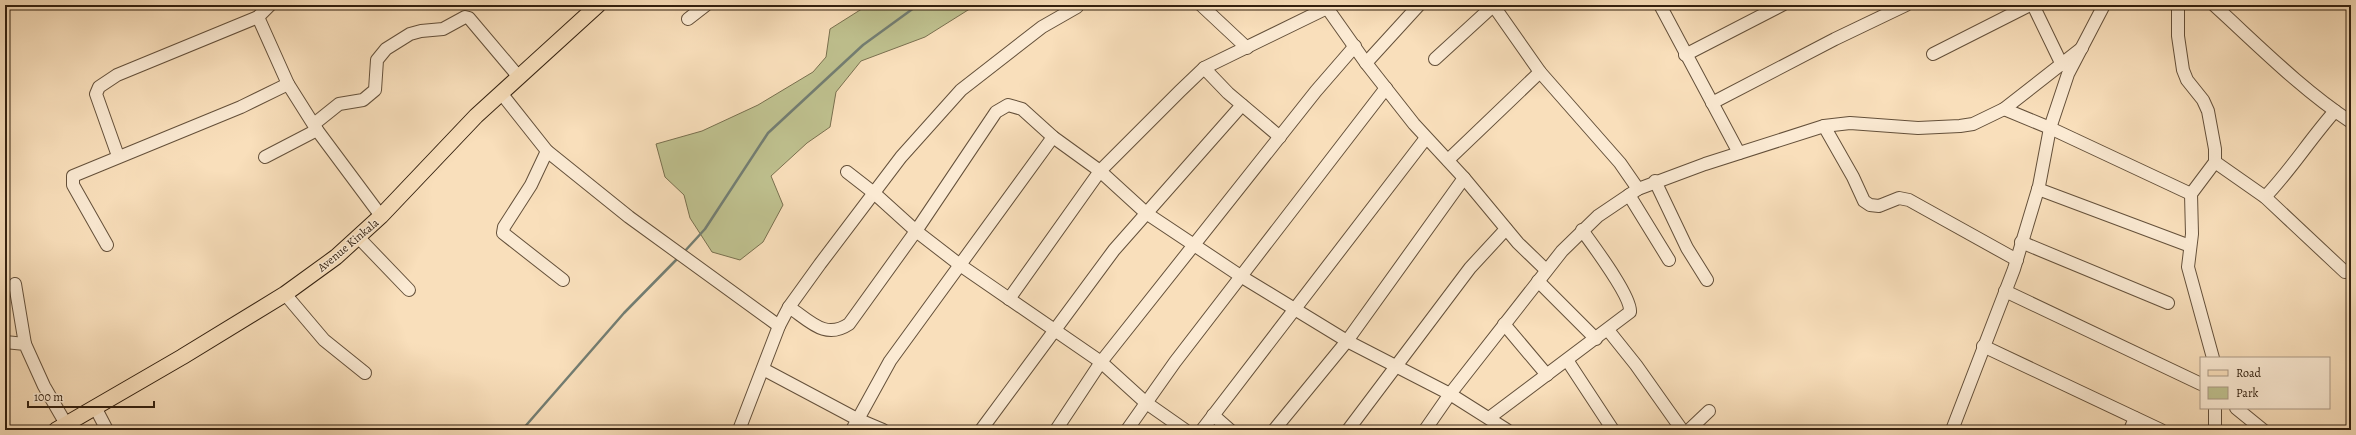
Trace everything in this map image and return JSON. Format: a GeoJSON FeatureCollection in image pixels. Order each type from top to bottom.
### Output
{"type":"FeatureCollection","features":[{"type":"Feature","properties":{"kind":"main road","name":"Avenue Kinkala"},"geometry":{"type":"LineString","coordinates":[[61,427],[182,357],[284,294],[336,257],[359,238],[381,216],[476,116],[518,76],[598,5]]}},
{"type":"Feature","properties":{"kind":"street"},"geometry":{"type":"LineString","coordinates":[[118,156],[96,94],[99,87],[117,75],[258,17],[270,5]]}},
{"type":"Feature","properties":{"kind":"street"},"geometry":{"type":"LineString","coordinates":[[688,19],[706,5]]}},
{"type":"Feature","properties":{"kind":"street"},"geometry":{"type":"LineString","coordinates":[[1201,5],[1247,48]]}},
{"type":"Feature","properties":{"kind":"street"},"geometry":{"type":"LineString","coordinates":[[1366,63],[1419,5]]}},
{"type":"Feature","properties":{"kind":"street"},"geometry":{"type":"LineString","coordinates":[[1436,59],[1494,5],[1540,72],[1620,163],[1633,192],[1669,260]]}},
{"type":"Feature","properties":{"kind":"street"},"geometry":{"type":"LineString","coordinates":[[1660,5],[1739,153]]}},
{"type":"Feature","properties":{"kind":"street"},"geometry":{"type":"LineString","coordinates":[[1686,55],[1782,5]]}},
{"type":"Feature","properties":{"kind":"street"},"geometry":{"type":"LineString","coordinates":[[1712,103],[1828,43],[1906,5]]}},
{"type":"Feature","properties":{"kind":"street"},"geometry":{"type":"LineString","coordinates":[[1933,54],[2031,5],[2062,65]]}},
{"type":"Feature","properties":{"kind":"street"},"geometry":{"type":"LineString","coordinates":[[2178,5],[2178,36],[2183,70],[2187,80],[2204,100],[2208,112],[2215,149],[2215,162],[2191,194],[2192,234],[2188,267],[2189,278],[2209,339],[2213,357]]}},
{"type":"Feature","properties":{"kind":"street"},"geometry":{"type":"LineString","coordinates":[[2214,5],[2334,111],[2351,122]]}},
{"type":"Feature","properties":{"kind":"street"},"geometry":{"type":"LineString","coordinates":[[742,429],[779,326],[789,307],[901,157],[961,90],[1042,27],[1077,7]]}},
{"type":"Feature","properties":{"kind":"street"},"geometry":{"type":"LineString","coordinates":[[1010,299],[1100,172],[1155,114],[1204,68],[1247,48],[1326,7],[1366,63],[1426,138],[1464,178],[1506,229],[1546,270]]}},
{"type":"Feature","properties":{"kind":"street"},"geometry":{"type":"LineString","coordinates":[[1952,430],[1982,346],[2017,260],[2021,242],[2038,189],[2050,128],[2068,74],[2082,48],[2100,8]]}},
{"type":"Feature","properties":{"kind":"street"},"geometry":{"type":"LineString","coordinates":[[258,17],[288,84],[316,127],[381,216]]}},
{"type":"Feature","properties":{"kind":"street"},"geometry":{"type":"LineString","coordinates":[[265,157],[316,127],[339,104],[363,100],[375,90],[377,60],[386,50],[410,34],[421,31],[443,30],[465,17],[468,18],[518,76]]}},
{"type":"Feature","properties":{"kind":"street"},"geometry":{"type":"LineString","coordinates":[[1056,430],[1101,362],[1195,246],[1280,137],[1355,46]]}},
{"type":"Feature","properties":{"kind":"street"},"geometry":{"type":"LineString","coordinates":[[1425,430],[1450,394],[1546,270],[1582,230],[1633,192],[1655,181],[1824,126],[1850,123],[1918,128],[1973,124],[2004,108],[2062,65],[2082,48]]}},
{"type":"Feature","properties":{"kind":"street"},"geometry":{"type":"LineString","coordinates":[[1204,68],[1242,105],[1280,137]]}},
{"type":"Feature","properties":{"kind":"street"},"geometry":{"type":"LineString","coordinates":[[1448,160],[1540,72]]}},
{"type":"Feature","properties":{"kind":"street"},"geometry":{"type":"LineString","coordinates":[[107,246],[72,182],[76,173],[241,108],[288,84]]}},
{"type":"Feature","properties":{"kind":"street"},"geometry":{"type":"LineString","coordinates":[[1127,430],[1146,402],[1386,88]]}},
{"type":"Feature","properties":{"kind":"street"},"geometry":{"type":"LineString","coordinates":[[501,93],[547,151],[629,217],[779,326]]}},
{"type":"Feature","properties":{"kind":"street"},"geometry":{"type":"LineString","coordinates":[[981,430],[1030,366],[1054,330],[1114,250],[1242,105]]}},
{"type":"Feature","properties":{"kind":"street"},"geometry":{"type":"LineString","coordinates":[[789,307],[820,328],[829,332],[839,330],[849,324],[916,231],[996,112],[1001,107],[1015,106],[1022,109],[1053,137],[1100,172],[1146,213],[1242,277],[1347,341],[1450,394],[1507,430]]}},
{"type":"Feature","properties":{"kind":"street"},"geometry":{"type":"LineString","coordinates":[[2004,108],[2191,194]]}},
{"type":"Feature","properties":{"kind":"street"},"geometry":{"type":"LineString","coordinates":[[2265,197],[2284,177],[2315,134],[2334,111]]}},
{"type":"Feature","properties":{"kind":"street"},"geometry":{"type":"LineString","coordinates":[[1824,126],[1853,177],[1864,201],[1870,205],[1879,206],[1899,198],[1909,200],[2017,260]]}},
{"type":"Feature","properties":{"kind":"street"},"geometry":{"type":"LineString","coordinates":[[855,425],[890,362],[1053,137]]}},
{"type":"Feature","properties":{"kind":"street"},"geometry":{"type":"LineString","coordinates":[[1202,430],[1294,308],[1426,138]]}},
{"type":"Feature","properties":{"kind":"street"},"geometry":{"type":"LineString","coordinates":[[547,151],[531,185],[504,226],[503,233],[563,280]]}},
{"type":"Feature","properties":{"kind":"street"},"geometry":{"type":"LineString","coordinates":[[2215,162],[2265,197],[2345,272]]}},
{"type":"Feature","properties":{"kind":"street"},"geometry":{"type":"LineString","coordinates":[[847,172],[874,192],[916,231],[960,265],[1101,362],[1146,402],[1185,430]]}},
{"type":"Feature","properties":{"kind":"street"},"geometry":{"type":"LineString","coordinates":[[1274,430],[1347,341],[1464,178]]}},
{"type":"Feature","properties":{"kind":"street"},"geometry":{"type":"LineString","coordinates":[[1655,181],[1687,248],[1707,280]]}},
{"type":"Feature","properties":{"kind":"street"},"geometry":{"type":"LineString","coordinates":[[2038,189],[2190,246]]}},
{"type":"Feature","properties":{"kind":"street"},"geometry":{"type":"LineString","coordinates":[[1348,430],[1394,366],[1470,268],[1506,229]]}},
{"type":"Feature","properties":{"kind":"street"},"geometry":{"type":"LineString","coordinates":[[1489,418],[1630,312],[1630,305],[1611,272],[1582,230]]}},
{"type":"Feature","properties":{"kind":"street"},"geometry":{"type":"LineString","coordinates":[[359,238],[409,290]]}},
{"type":"Feature","properties":{"kind":"street"},"geometry":{"type":"LineString","coordinates":[[2021,242],[2168,303]]}},
{"type":"Feature","properties":{"kind":"street"},"geometry":{"type":"LineString","coordinates":[[1538,281],[1596,339]]}},
{"type":"Feature","properties":{"kind":"street"},"geometry":{"type":"LineString","coordinates":[[15,284],[26,344],[61,427]]}},
{"type":"Feature","properties":{"kind":"street"},"geometry":{"type":"LineString","coordinates":[[2005,291],[2200,384]]}},
{"type":"Feature","properties":{"kind":"street"},"geometry":{"type":"LineString","coordinates":[[284,294],[324,340],[365,373]]}},
{"type":"Feature","properties":{"kind":"street"},"geometry":{"type":"LineString","coordinates":[[1504,324],[1546,375]]}},
{"type":"Feature","properties":{"kind":"street"},"geometry":{"type":"LineString","coordinates":[[1608,330],[1636,365],[1682,430]]}},
{"type":"Feature","properties":{"kind":"street"},"geometry":{"type":"LineString","coordinates":[[5,342],[26,344]]}},
{"type":"Feature","properties":{"kind":"street"},"geometry":{"type":"LineString","coordinates":[[1982,346],[2161,430]]}},
{"type":"Feature","properties":{"kind":"street"},"geometry":{"type":"LineString","coordinates":[[1567,360],[1613,430]]}},
{"type":"Feature","properties":{"kind":"street"},"geometry":{"type":"LineString","coordinates":[[764,369],[855,425],[884,430]]}},
{"type":"Feature","properties":{"kind":"street"},"geometry":{"type":"LineString","coordinates":[[95,408],[107,430]]}},
{"type":"Feature","properties":{"kind":"street"},"geometry":{"type":"LineString","coordinates":[[2215,409],[2215,430]]}},
{"type":"Feature","properties":{"kind":"street"},"geometry":{"type":"LineString","coordinates":[[2237,409],[2263,430]]}},
{"type":"Feature","properties":{"kind":"street"},"geometry":{"type":"LineString","coordinates":[[1689,430],[1709,411]]}},
{"type":"Feature","properties":{"kind":"street"},"geometry":{"type":"LineString","coordinates":[[1213,415],[1230,430]]}},
{"type":"Feature","properties":{"kind":"street"},"geometry":{"type":"LineString","coordinates":[[2130,430],[2135,418]]}},
{"type":"Feature","properties":{"kind":"green space"},"geometry":{"type":"Polygon","coordinates":[[[868,5],[976,5],[925,37],[861,61],[836,92],[830,127],[807,143],[771,176],[783,205],[763,242],[740,260],[712,252],[690,218],[684,195],[665,177],[656,144],[702,131],[758,105],[813,72],[826,57],[830,29],[868,5]]]}},
{"type":"Feature","properties":{"kind":"waterway"},"geometry":{"type":"LineString","coordinates":[[684,252],[705,229],[768,133],[863,45],[918,5]]}},
{"type":"Feature","properties":{"kind":"waterway"},"geometry":{"type":"LineString","coordinates":[[522,430],[624,313],[679,257]]}}]}
